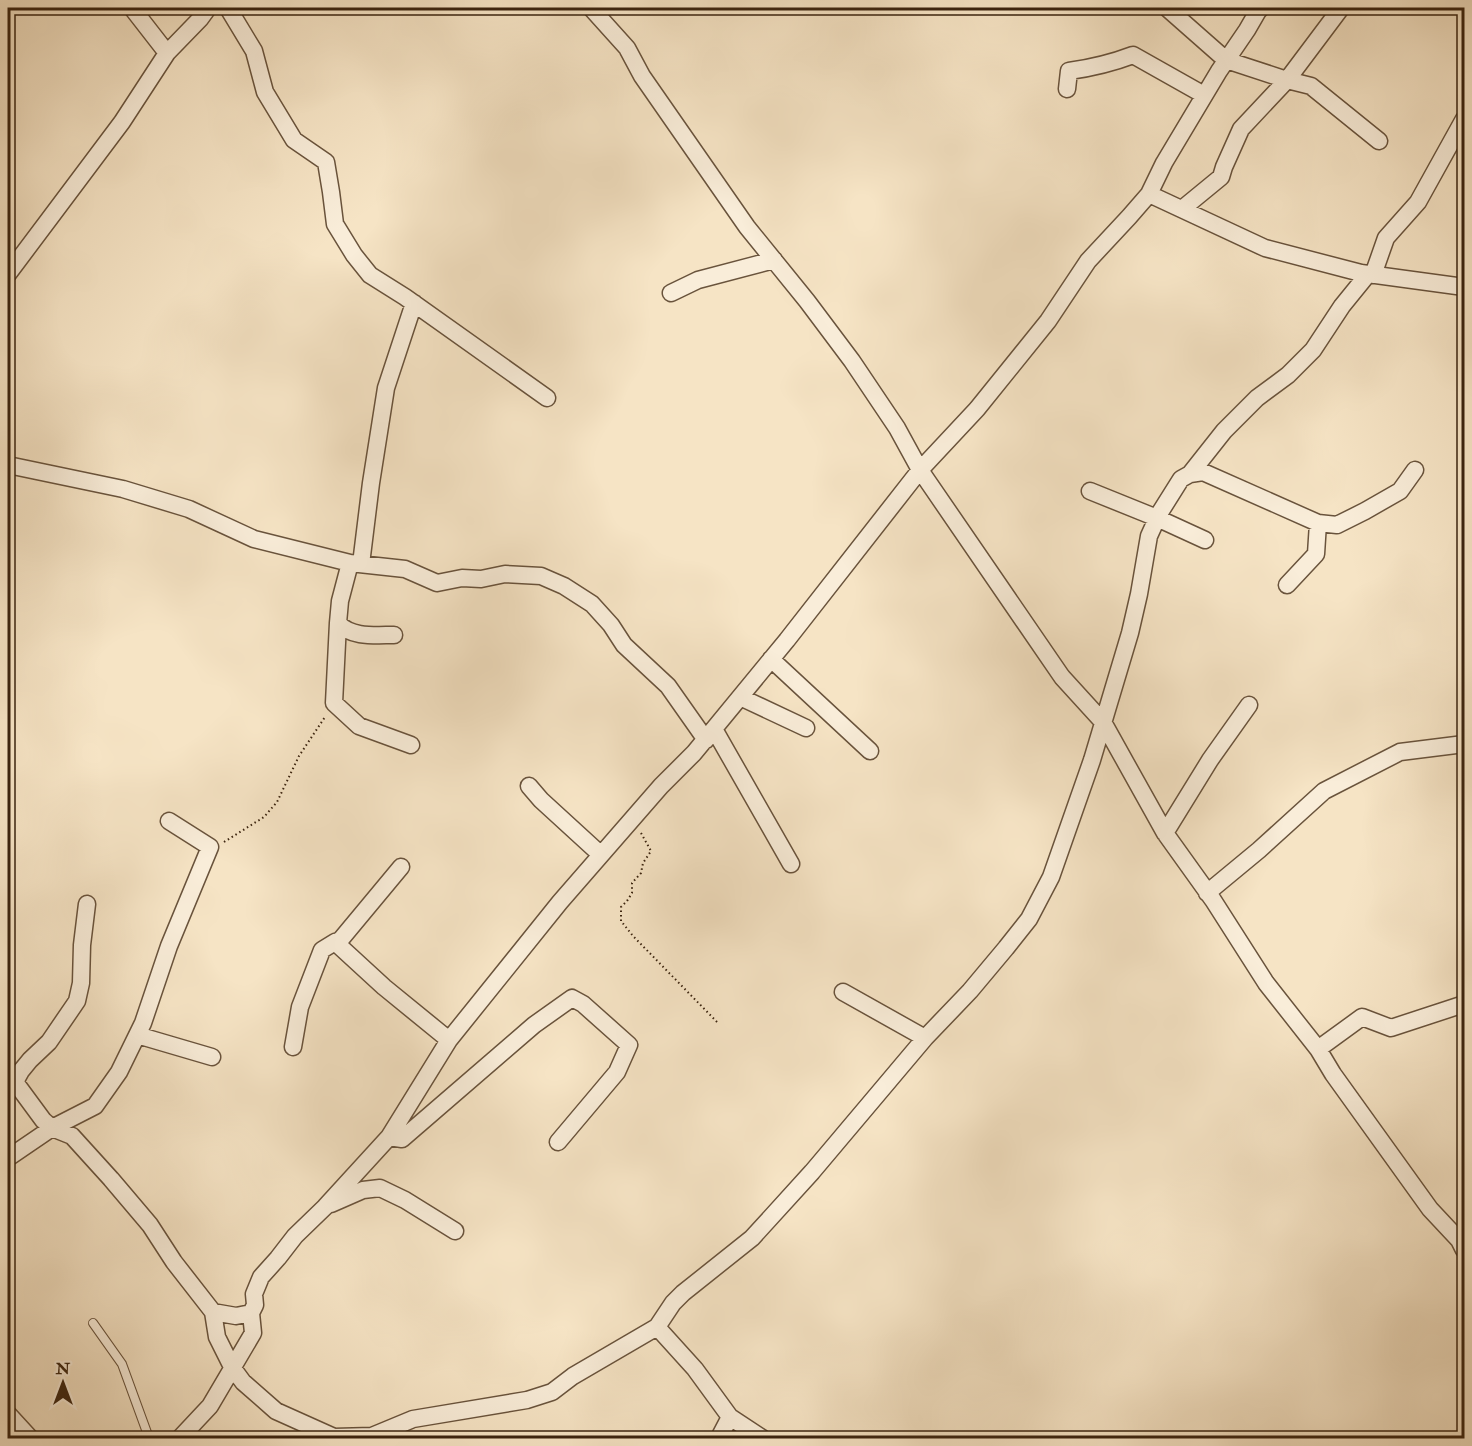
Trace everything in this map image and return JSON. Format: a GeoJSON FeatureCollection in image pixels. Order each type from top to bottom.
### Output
{"type":"FeatureCollection","features":[{"type":"Feature","properties":{"kind":"street"},"geometry":{"type":"LineString","coordinates":[[132,8],[167,53]]}},
{"type":"Feature","properties":{"kind":"street"},"geometry":{"type":"LineString","coordinates":[[8,274],[122,122],[167,53],[208,8]]}},
{"type":"Feature","properties":{"kind":"street"},"geometry":{"type":"LineString","coordinates":[[228,8],[254,51],[265,92],[294,140],[326,162],[335,224],[354,255],[370,275],[414,303],[547,398]]}},
{"type":"Feature","properties":{"kind":"street"},"geometry":{"type":"LineString","coordinates":[[591,8],[627,48],[642,76],[747,227],[852,361],[897,428],[920,470],[1062,677],[1103,722],[1165,833],[1213,900],[1266,983],[1318,1049],[1333,1074],[1430,1209],[1459,1240],[1464,1250]]}},
{"type":"Feature","properties":{"kind":"street"},"geometry":{"type":"LineString","coordinates":[[1167,8],[1226,60],[1311,86],[1378,141]]}},
{"type":"Feature","properties":{"kind":"street"},"geometry":{"type":"LineString","coordinates":[[180,1438],[210,1406],[253,1333],[251,1313],[255,1305],[254,1294],[261,1277],[295,1236],[389,1137],[449,1040],[560,902],[600,854],[710,734],[920,470],[977,409],[1048,321],[1088,261],[1149,194],[1164,163],[1204,95],[1261,8]]}},
{"type":"Feature","properties":{"kind":"street"},"geometry":{"type":"LineString","coordinates":[[1182,209],[1221,177],[1241,129],[1287,80],[1341,8]]}},
{"type":"Feature","properties":{"kind":"street"},"geometry":{"type":"LineString","coordinates":[[1066,89],[1069,71],[1093,68],[1133,55],[1204,95]]}},
{"type":"Feature","properties":{"kind":"street"},"geometry":{"type":"LineString","coordinates":[[1190,474],[1224,431],[1257,398],[1288,375],[1313,350],[1342,306],[1371,275],[1386,238],[1418,202],[1464,119]]}},
{"type":"Feature","properties":{"kind":"street"},"geometry":{"type":"LineString","coordinates":[[1149,194],[1265,248],[1371,275],[1464,287]]}},
{"type":"Feature","properties":{"kind":"street"},"geometry":{"type":"LineString","coordinates":[[671,293],[698,280],[774,260]]}},
{"type":"Feature","properties":{"kind":"street"},"geometry":{"type":"LineString","coordinates":[[411,745],[359,726],[334,703],[340,601],[355,564],[386,388],[414,303]]}},
{"type":"Feature","properties":{"kind":"street"},"geometry":{"type":"LineString","coordinates":[[8,465],[123,489],[189,509],[254,539],[355,564],[405,569],[437,583],[462,578],[481,579],[505,574],[541,576],[564,586],[592,604],[624,645],[668,686],[710,734],[791,864]]}},
{"type":"Feature","properties":{"kind":"street"},"geometry":{"type":"LineString","coordinates":[[87,904],[82,945],[81,983],[76,1001],[49,1042],[11,1082],[52,1128],[72,1136],[150,1225],[174,1262],[213,1312],[217,1337],[232,1367],[243,1382],[276,1411],[334,1437],[373,1437],[413,1419],[527,1400],[552,1392],[573,1376],[657,1327],[673,1303],[683,1293],[752,1238],[812,1172],[925,1038],[970,991],[1029,919],[1051,877],[1092,760],[1130,633],[1149,536],[1181,479],[1190,474],[1203,472],[1318,523],[1337,525],[1400,491],[1415,470]]}},
{"type":"Feature","properties":{"kind":"street"},"geometry":{"type":"LineString","coordinates":[[1090,491],[1158,518],[1205,540]]}},
{"type":"Feature","properties":{"kind":"street"},"geometry":{"type":"LineString","coordinates":[[1287,585],[1316,554],[1318,523]]}},
{"type":"Feature","properties":{"kind":"street"},"geometry":{"type":"LineString","coordinates":[[338,623],[351,632],[368,636],[394,636]]}},
{"type":"Feature","properties":{"kind":"street"},"geometry":{"type":"LineString","coordinates":[[771,659],[870,751]]}},
{"type":"Feature","properties":{"kind":"street"},"geometry":{"type":"LineString","coordinates":[[740,697],[806,728]]}},
{"type":"Feature","properties":{"kind":"street"},"geometry":{"type":"LineString","coordinates":[[1165,833],[1210,760],[1249,705]]}},
{"type":"Feature","properties":{"kind":"street"},"geometry":{"type":"LineString","coordinates":[[1207,893],[1324,791],[1400,752],[1464,744]]}},
{"type":"Feature","properties":{"kind":"street"},"geometry":{"type":"LineString","coordinates":[[529,786],[541,800],[600,854]]}},
{"type":"Feature","properties":{"kind":"street"},"geometry":{"type":"LineString","coordinates":[[8,1158],[52,1128],[95,1106],[119,1072],[143,1023],[169,946],[210,846],[169,821]]}},
{"type":"Feature","properties":{"kind":"street"},"geometry":{"type":"LineString","coordinates":[[337,944],[401,867]]}},
{"type":"Feature","properties":{"kind":"street"},"geometry":{"type":"LineString","coordinates":[[292,1047],[300,1007],[322,950],[335,942],[384,987],[449,1040]]}},
{"type":"Feature","properties":{"kind":"street"},"geometry":{"type":"LineString","coordinates":[[843,992],[925,1038]]}},
{"type":"Feature","properties":{"kind":"street"},"geometry":{"type":"LineString","coordinates":[[389,1137],[402,1139],[534,1025],[572,998],[583,1004],[629,1045],[616,1072],[558,1142]]}},
{"type":"Feature","properties":{"kind":"street"},"geometry":{"type":"LineString","coordinates":[[1318,1049],[1362,1017],[1391,1028],[1464,1004]]}},
{"type":"Feature","properties":{"kind":"street"},"geometry":{"type":"LineString","coordinates":[[137,1035],[212,1057]]}},
{"type":"Feature","properties":{"kind":"street"},"geometry":{"type":"LineString","coordinates":[[325,1207],[363,1190],[380,1188],[405,1200],[455,1231]]}},
{"type":"Feature","properties":{"kind":"street"},"geometry":{"type":"LineString","coordinates":[[213,1312],[236,1316],[251,1313]]}},
{"type":"Feature","properties":{"kind":"street"},"geometry":{"type":"LineString","coordinates":[[657,1327],[695,1370],[730,1417],[762,1438]]}},
{"type":"Feature","properties":{"kind":"street"},"geometry":{"type":"LineString","coordinates":[[8,1414],[30,1438]]}},
{"type":"Feature","properties":{"kind":"street"},"geometry":{"type":"LineString","coordinates":[[718,1438],[730,1417]]}},
{"type":"Feature","properties":{"kind":"lane"},"geometry":{"type":"LineString","coordinates":[[93,1323],[122,1364],[149,1438]]}},
{"type":"Feature","properties":{"kind":"path"},"geometry":{"type":"LineString","coordinates":[[208,850],[239,834],[264,817],[277,802],[300,756],[334,703]]}},
{"type":"Feature","properties":{"kind":"path"},"geometry":{"type":"LineString","coordinates":[[634,817],[651,851],[632,883],[632,893],[621,907],[621,921],[719,1024]]}}]}
